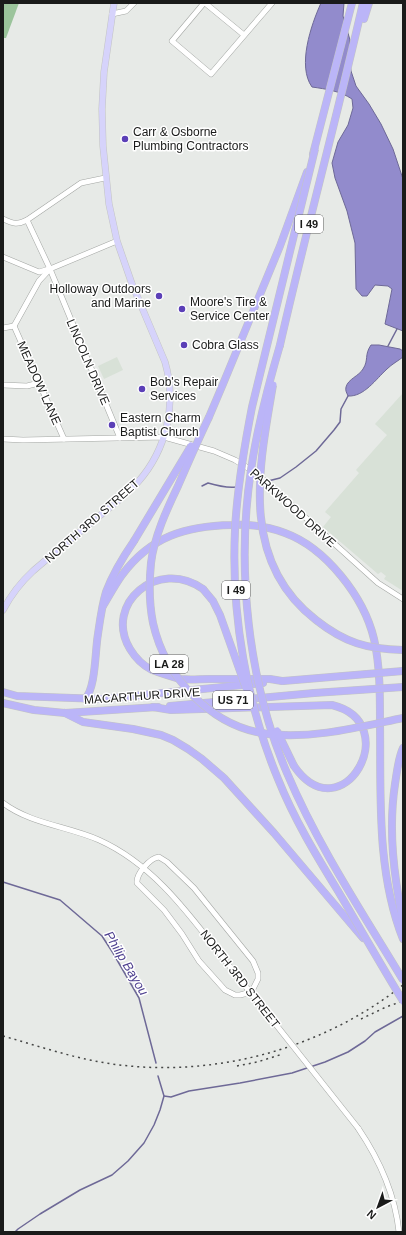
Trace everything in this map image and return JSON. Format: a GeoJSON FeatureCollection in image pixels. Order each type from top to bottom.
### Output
{"type":"FeatureCollection","features":[{"type":"Feature","properties":{"kind":"highway","name":"I 49"},"geometry":{"type":"LineString","coordinates":[[352,3],[252,408],[239,486],[234,544],[236,607],[253,706],[261,735],[271,761],[292,810],[309,843],[403,1001]]}},
{"type":"Feature","properties":{"kind":"highway","name":"I 49"},"geometry":{"type":"LineString","coordinates":[[363,3],[349,66],[258,431],[250,472],[246,514],[246,592],[253,651],[262,699],[287,774],[326,852],[403,980]]}},
{"type":"Feature","properties":{"kind":"highway"},"geometry":{"type":"LineString","coordinates":[[349,66],[369,3]]}},
{"type":"Feature","properties":{"kind":"highway"},"geometry":{"type":"LineString","coordinates":[[85,699],[89,694],[92,682],[103,606],[106,593],[114,573],[209,417],[280,246],[315,149]]}},
{"type":"Feature","properties":{"kind":"highway"},"geometry":{"type":"LineString","coordinates":[[280,345],[263,446],[260,473],[261,520],[265,546],[282,584],[299,606],[320,623],[345,639],[360,644],[373,648],[403,650]]}},
{"type":"Feature","properties":{"kind":"highway","name":"LA 28"},"geometry":{"type":"LineString","coordinates":[[209,417],[166,512],[151,562],[149,593],[153,624],[173,671],[192,695],[213,712],[229,722],[267,734],[321,734],[403,718]]}},
{"type":"Feature","properties":{"kind":"highway"},"geometry":{"type":"LineString","coordinates":[[103,606],[123,574],[142,552],[151,545],[178,533],[201,528],[238,525],[285,533],[303,542],[326,560],[337,571],[357,598],[370,624],[376,648],[380,700],[382,824],[386,868],[392,902],[403,939]]}},
{"type":"Feature","properties":{"kind":"highway"},"geometry":{"type":"LineString","coordinates":[[253,706],[242,677],[218,611],[213,601],[203,588],[184,579],[160,579],[146,585],[134,596],[127,607],[123,628],[126,642],[142,664],[153,670],[181,678],[270,679],[283,681]]}},
{"type":"Feature","properties":{"kind":"highway","name":"MACARTHUR DRIVE"},"geometry":{"type":"LineString","coordinates":[[3,691],[17,696],[101,699],[403,671]]}},
{"type":"Feature","properties":{"kind":"highway","name":"MACARTHUR DRIVE"},"geometry":{"type":"LineString","coordinates":[[3,703],[34,710],[65,713],[403,687]]}},
{"type":"Feature","properties":{"kind":"highway"},"geometry":{"type":"LineString","coordinates":[[153,707],[171,710],[332,705],[343,707],[351,711],[365,724],[370,734],[370,750],[364,767],[359,774],[351,781],[344,784],[326,788],[318,786],[302,776],[294,766],[262,699]]}},
{"type":"Feature","properties":{"kind":"highway"},"geometry":{"type":"LineString","coordinates":[[65,713],[83,722],[148,732],[173,740],[202,759],[224,778],[274,833],[372,948]]}},
{"type":"Feature","properties":{"kind":"highway"},"geometry":{"type":"LineString","coordinates":[[403,748],[398,765],[391,825],[395,878],[403,922]]}},
{"type":"Feature","properties":{"kind":"main road","name":"NORTH 3RD STREET"},"geometry":{"type":"LineString","coordinates":[[3,610],[13,594],[28,576],[138,482],[151,463],[164,437],[170,405],[168,372],[134,290],[117,241],[105,178],[102,108],[104,72],[114,3]]}},
{"type":"Feature","properties":{"kind":"street"},"geometry":{"type":"LineString","coordinates":[[112,14],[126,11],[134,3]]}},
{"type":"Feature","properties":{"kind":"street"},"geometry":{"type":"LineString","coordinates":[[244,35],[205,3],[172,41],[211,74],[272,3]]}},
{"type":"Feature","properties":{"kind":"street"},"geometry":{"type":"LineString","coordinates":[[3,220],[18,224],[27,220],[81,183],[105,178]]}},
{"type":"Feature","properties":{"kind":"street","name":"LINCOLN DRIVE"},"geometry":{"type":"LineString","coordinates":[[27,220],[50,269],[120,438]]}},
{"type":"Feature","properties":{"kind":"street"},"geometry":{"type":"LineString","coordinates":[[3,257],[39,272],[50,269],[117,241]]}},
{"type":"Feature","properties":{"kind":"street"},"geometry":{"type":"LineString","coordinates":[[3,328],[14,326],[39,281],[50,269]]}},
{"type":"Feature","properties":{"kind":"street","name":"MEADOW LANE"},"geometry":{"type":"LineString","coordinates":[[14,326],[64,439]]}},
{"type":"Feature","properties":{"kind":"street"},"geometry":{"type":"LineString","coordinates":[[3,385],[27,386],[39,383]]}},
{"type":"Feature","properties":{"kind":"street","name":"PARKWOOD DRIVE"},"geometry":{"type":"LineString","coordinates":[[3,439],[23,440],[164,437],[214,451],[245,465],[264,480],[378,583],[403,599]]}},
{"type":"Feature","properties":{"kind":"street","name":"NORTH 3RD STREET"},"geometry":{"type":"LineString","coordinates":[[3,803],[28,817],[72,830],[98,840],[124,854],[156,878],[177,900],[358,1128],[374,1152],[387,1183],[394,1206],[398,1232]]}},
{"type":"Feature","properties":{"kind":"street"},"geometry":{"type":"LineString","coordinates":[[162,858],[183,876],[194,888],[257,967],[258,979],[253,989],[244,994],[235,995],[225,990],[220,985],[199,961],[178,928],[164,910],[137,883],[136,879],[144,868],[152,859],[162,858]]}},
{"type":"Feature","properties":{"kind":"shaded area"},"geometry":{"type":"Polygon","coordinates":[[[321,3],[344,3],[343,16],[350,40],[349,53],[351,71],[356,86],[381,124],[393,149],[403,179],[403,331],[385,324],[392,289],[388,286],[375,285],[367,296],[362,296],[356,289],[355,243],[347,211],[335,178],[332,163],[338,142],[348,125],[353,108],[352,99],[338,92],[312,87],[306,68],[307,45],[313,22],[321,3]]]}},
{"type":"Feature","properties":{"kind":"shaded area"},"geometry":{"type":"Polygon","coordinates":[[[371,345],[400,349],[403,351],[403,357],[389,367],[364,391],[354,396],[348,396],[346,390],[347,384],[363,369],[371,345]]]}},
{"type":"Feature","properties":{"kind":"shaded area"},"geometry":{"type":"Polygon","coordinates":[[[117,357],[123,370],[104,379],[98,366],[117,357]]]}},
{"type":"Feature","properties":{"kind":"shaded area"},"geometry":{"type":"Polygon","coordinates":[[[403,393],[403,591],[384,579],[386,576],[381,572],[378,574],[323,527],[331,517],[325,512],[359,473],[356,470],[387,435],[375,424],[403,393]]]}},
{"type":"Feature","properties":{"kind":"green space"},"geometry":{"type":"Polygon","coordinates":[[[3,3],[19,3],[6,38],[3,38],[3,3]]]}},
{"type":"Feature","properties":{"kind":"waterway","name":"Philip Bayou"},"geometry":{"type":"LineString","coordinates":[[388,346],[397,329]]}},
{"type":"Feature","properties":{"kind":"waterway","name":"Philip Bayou"},"geometry":{"type":"LineString","coordinates":[[268,481],[280,478],[316,451],[340,422],[341,409],[348,396]]}},
{"type":"Feature","properties":{"kind":"waterway","name":"Philip Bayou"},"geometry":{"type":"LineString","coordinates":[[202,486],[208,483],[236,487]]}},
{"type":"Feature","properties":{"kind":"waterway","name":"Philip Bayou"},"geometry":{"type":"LineString","coordinates":[[3,882],[60,900],[102,936],[139,998],[156,1063]]}},
{"type":"Feature","properties":{"kind":"waterway"},"geometry":{"type":"LineString","coordinates":[[164,1096],[171,1097],[189,1091],[292,1073],[325,1062],[348,1052],[365,1041],[375,1032],[403,1016]]}},
{"type":"Feature","properties":{"kind":"waterway","name":"Philip Bayou"},"geometry":{"type":"LineString","coordinates":[[15,1232],[40,1214],[80,1190],[112,1175],[128,1161],[144,1143],[160,1110],[164,1096],[158,1076]]}},
{"type":"Feature","properties":{"kind":"railway"},"geometry":{"type":"LineString","coordinates":[[3,1036],[88,1060],[140,1067],[180,1067],[220,1063],[260,1055],[298,1043],[335,1028],[370,1008],[403,985]]}},
{"type":"Feature","properties":{"kind":"railway"},"geometry":{"type":"LineString","coordinates":[[361,1019],[403,1001]]}},
{"type":"Feature","properties":{"kind":"railway"},"geometry":{"type":"LineString","coordinates":[[237,1066],[283,1054]]}},
{"type":"Feature","properties":{"kind":"place","name":"Carr & Osborne Plumbing Contractors"},"geometry":{"type":"Point","coordinates":[125,139]}},
{"type":"Feature","properties":{"kind":"place","name":"Holloway Outdoors and Marine"},"geometry":{"type":"Point","coordinates":[159,296]}},
{"type":"Feature","properties":{"kind":"place","name":"Moore's Tire & Service Center"},"geometry":{"type":"Point","coordinates":[182,309]}},
{"type":"Feature","properties":{"kind":"place","name":"Cobra Glass"},"geometry":{"type":"Point","coordinates":[184,345]}},
{"type":"Feature","properties":{"kind":"place","name":"Bob's Repair Services"},"geometry":{"type":"Point","coordinates":[142,389]}},
{"type":"Feature","properties":{"kind":"place","name":"Eastern Charm Baptist Church"},"geometry":{"type":"Point","coordinates":[112,425]}}]}
